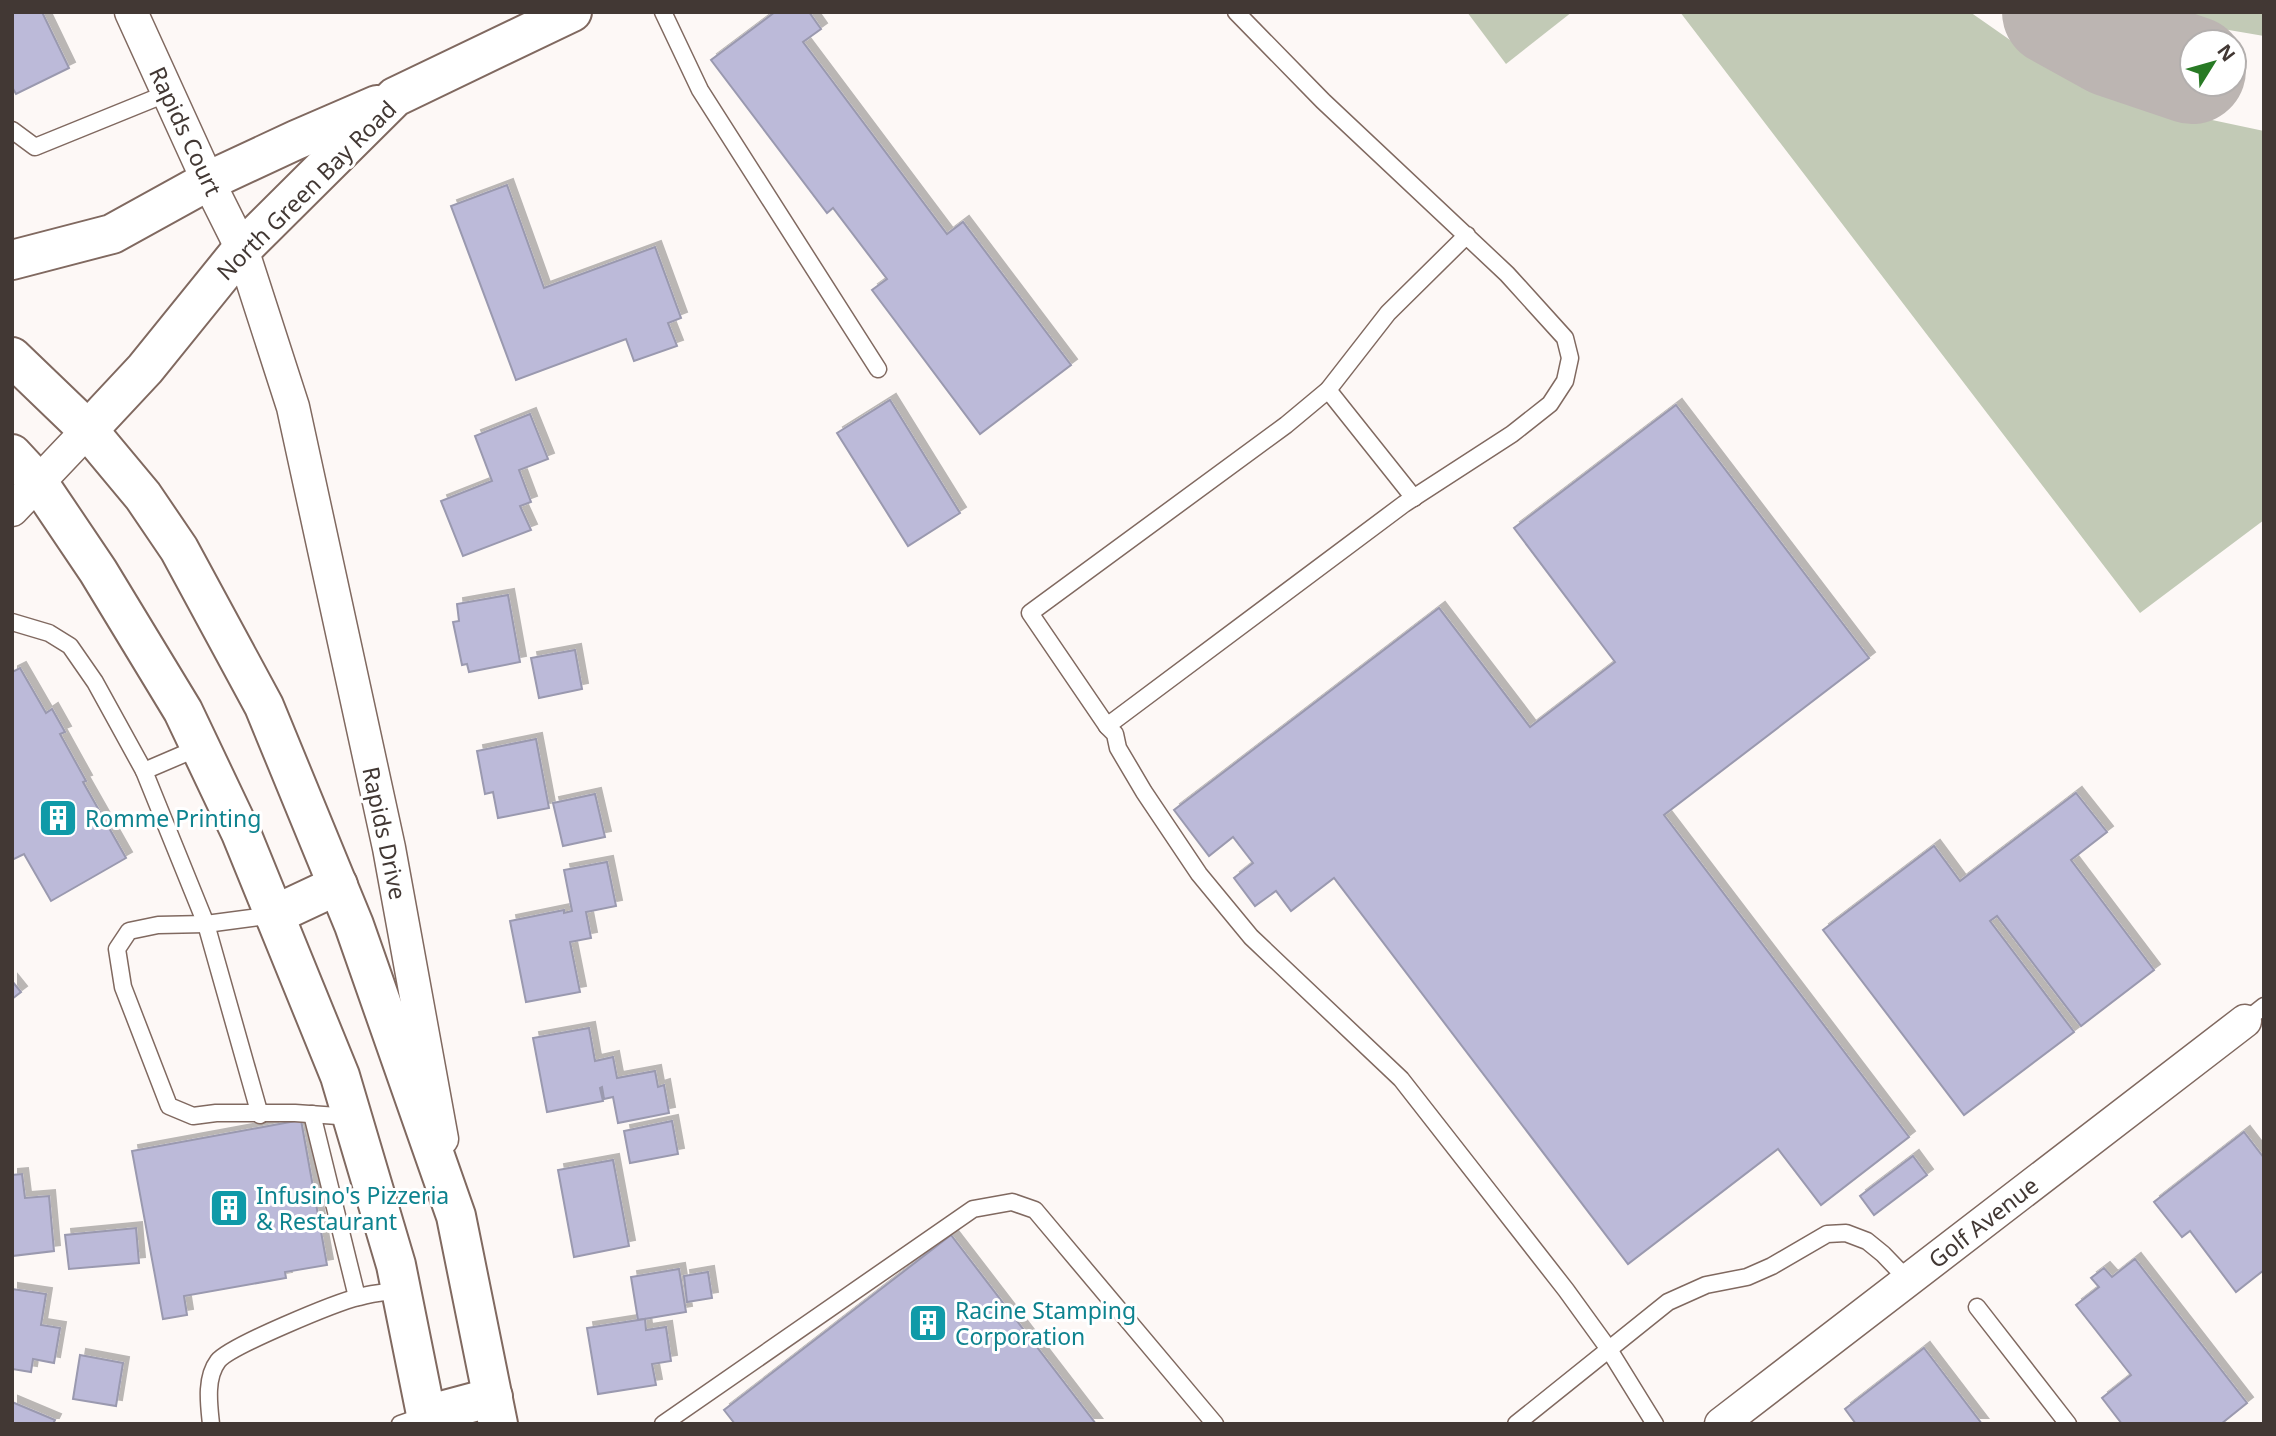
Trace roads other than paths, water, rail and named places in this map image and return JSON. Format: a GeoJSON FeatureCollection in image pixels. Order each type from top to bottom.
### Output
{"type":"FeatureCollection","features":[{"type":"Feature","properties":{"kind":"street","name":"Rapids Court"},"geometry":{"type":"LineString","coordinates":[[131,12],[242,249]]}},
{"type":"Feature","properties":{"kind":"street","name":"North Green Bay Road"},"geometry":{"type":"LineString","coordinates":[[88,430],[145,369],[242,249],[395,97],[572,12]]}},
{"type":"Feature","properties":{"kind":"street"},"geometry":{"type":"LineString","coordinates":[[12,260],[112,234],[208,181],[395,97]]}},
{"type":"Feature","properties":{"kind":"street","name":"Rapids Drive"},"geometry":{"type":"LineString","coordinates":[[242,249],[293,407],[299,434],[389,848],[495,1410]]}},
{"type":"Feature","properties":{"kind":"street"},"geometry":{"type":"LineString","coordinates":[[12,357],[88,430],[143,496],[179,549],[264,706],[338,885],[457,1216]]}},
{"type":"Feature","properties":{"kind":"street"},"geometry":{"type":"LineString","coordinates":[[12,510],[88,430]]}},
{"type":"Feature","properties":{"kind":"street"},"geometry":{"type":"LineString","coordinates":[[12,454],[38,482],[105,582],[183,711],[241,833],[340,1076],[396,1265],[418,1421],[495,1410]]}},
{"type":"Feature","properties":{"kind":"street"},"geometry":{"type":"LineString","coordinates":[[274,915],[338,885]]}},
{"type":"Feature","properties":{"kind":"street","name":"Golf Avenue"},"geometry":{"type":"LineString","coordinates":[[1731,1421],[1908,1280],[2255,1013]]}},
{"type":"Feature","properties":{"kind":"lane"},"geometry":{"type":"LineString","coordinates":[[663,12],[700,90],[878,369]]}},
{"type":"Feature","properties":{"kind":"lane"},"geometry":{"type":"LineString","coordinates":[[1107,726],[1414,498],[1511,434],[1550,404],[1565,381],[1570,358],[1565,338],[1507,274],[1323,101],[1236,12]]}},
{"type":"Feature","properties":{"kind":"lane"},"geometry":{"type":"LineString","coordinates":[[12,130],[35,147],[168,93]]}},
{"type":"Feature","properties":{"kind":"lane"},"geometry":{"type":"LineString","coordinates":[[1467,235],[1388,313],[1328,390],[1286,425],[1030,613],[1115,734],[1118,748],[1144,792],[1199,874],[1251,937],[1401,1079],[1501,1205],[1608,1348],[1656,1424]]}},
{"type":"Feature","properties":{"kind":"lane"},"geometry":{"type":"LineString","coordinates":[[1328,390],[1414,498]]}},
{"type":"Feature","properties":{"kind":"lane"},"geometry":{"type":"LineString","coordinates":[[12,622],[49,633],[70,646],[95,682],[144,771],[206,924],[250,1088],[260,1115]]}},
{"type":"Feature","properties":{"kind":"lane"},"geometry":{"type":"LineString","coordinates":[[144,771],[200,747]]}},
{"type":"Feature","properties":{"kind":"lane"},"geometry":{"type":"LineString","coordinates":[[274,915],[206,924],[158,925],[129,931],[117,949],[123,987],[169,1106],[193,1116],[312,1114],[352,1117]]}},
{"type":"Feature","properties":{"kind":"lane"},"geometry":{"type":"LineString","coordinates":[[312,1114],[357,1297]]}},
{"type":"Feature","properties":{"kind":"lane"},"geometry":{"type":"LineString","coordinates":[[663,1424],[973,1209],[1012,1202],[1035,1210],[1215,1424]]}},
{"type":"Feature","properties":{"kind":"lane"},"geometry":{"type":"LineString","coordinates":[[1516,1424],[1668,1302],[1706,1285],[1747,1276],[1772,1266],[1826,1234],[1846,1233],[1867,1241],[1908,1280]]}},
{"type":"Feature","properties":{"kind":"lane"},"geometry":{"type":"LineString","coordinates":[[211,1424],[208,1399],[212,1374],[218,1361],[243,1343],[357,1297],[401,1290]]}},
{"type":"Feature","properties":{"kind":"lane"},"geometry":{"type":"LineString","coordinates":[[1977,1307],[2068,1424]]}},
{"type":"Feature","properties":{"kind":"place","name":"Romme Printing"},"geometry":{"type":"Point","coordinates":[58,818]}},
{"type":"Feature","properties":{"kind":"place","name":"Infusino's Pizzeria & Restaurant"},"geometry":{"type":"Point","coordinates":[229,1208]}},
{"type":"Feature","properties":{"kind":"place","name":"Racine Stamping Corporation"},"geometry":{"type":"Point","coordinates":[928,1323]}}]}
